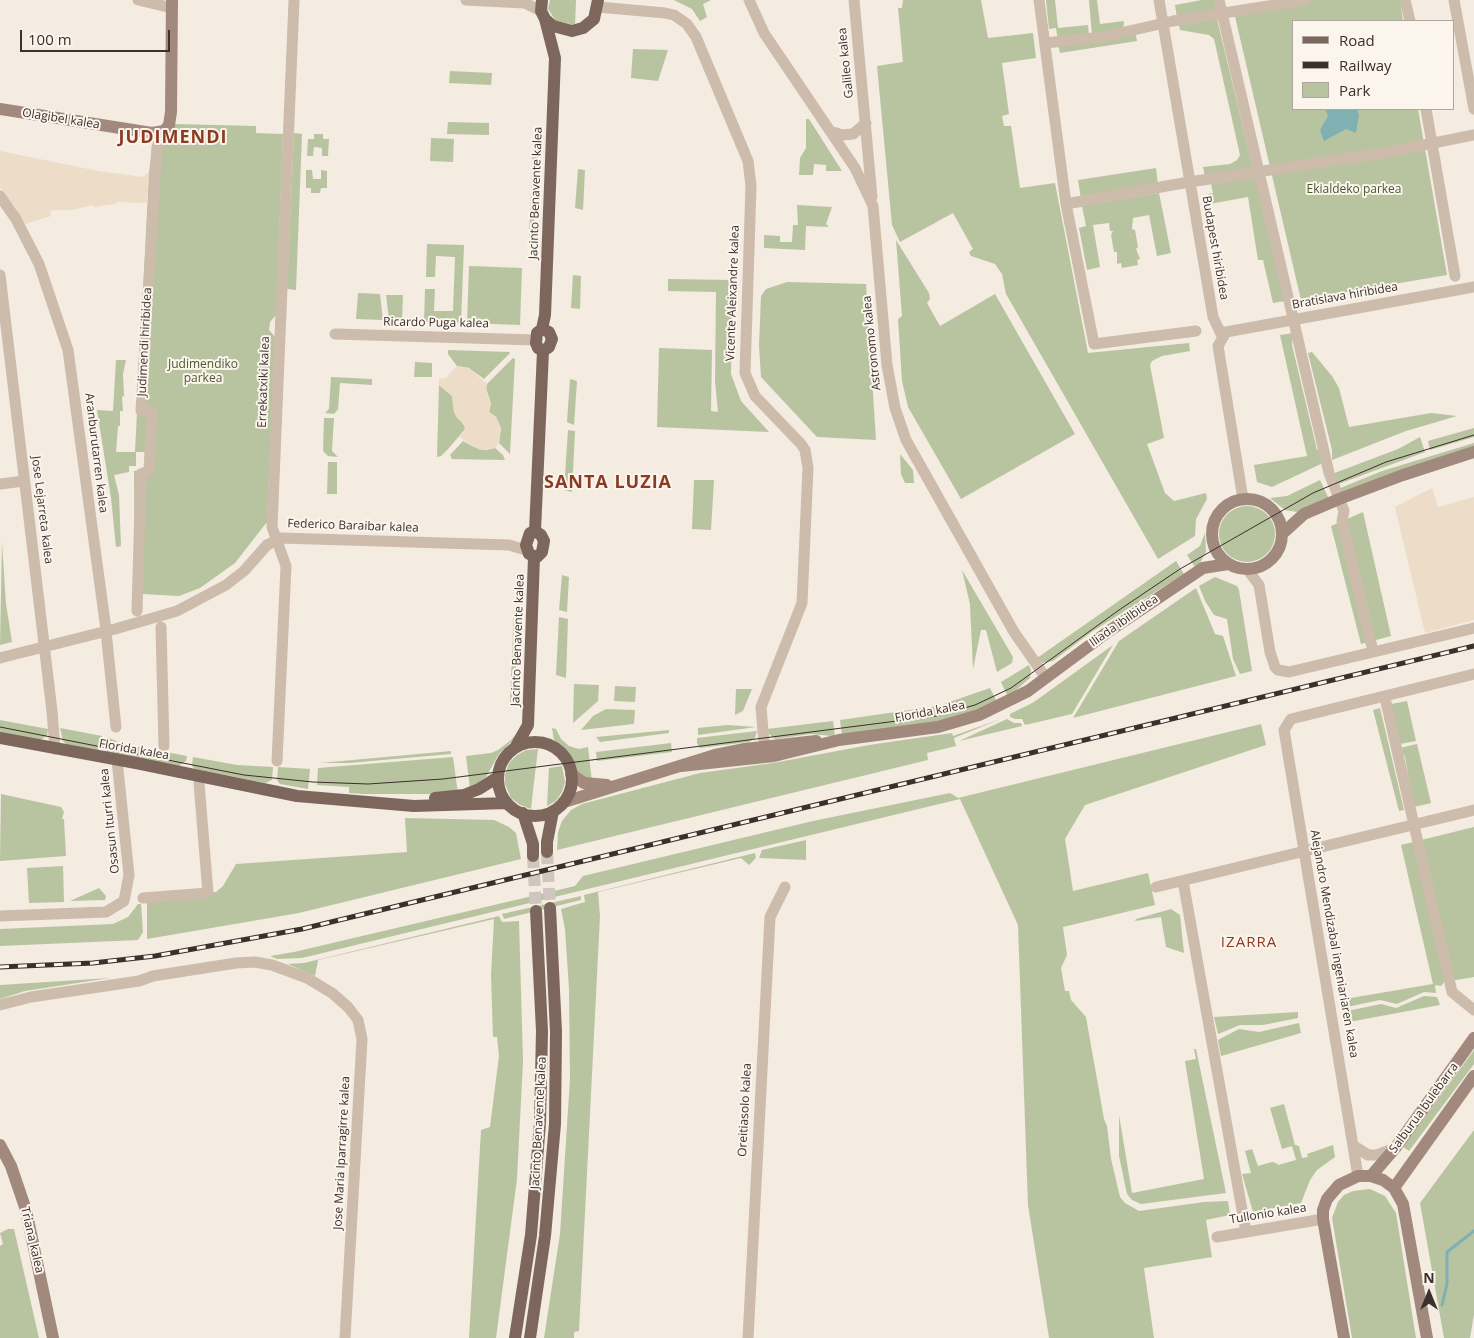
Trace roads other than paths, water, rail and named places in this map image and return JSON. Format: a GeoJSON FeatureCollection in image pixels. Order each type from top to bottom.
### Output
{"type":"FeatureCollection","features":[{"type":"Feature","properties":{"kind":"main road"},"geometry":{"type":"LineString","coordinates":[[543,10],[553,26],[568,30],[578,30],[590,24],[594,19],[598,3]]}},
{"type":"Feature","properties":{"kind":"main road","name":"Olagibel kalea"},"geometry":{"type":"LineString","coordinates":[[0,108],[152,133],[164,130],[170,118],[172,4]]}},
{"type":"Feature","properties":{"kind":"main road","name":"Jacinto Benavente kalea"},"geometry":{"type":"LineString","coordinates":[[539,346],[537,333],[542,329],[556,58],[543,10]]}},
{"type":"Feature","properties":{"kind":"main road","name":"Jacinto Benavente kalea"},"geometry":{"type":"LineString","coordinates":[[556,58],[568,30]]}},
{"type":"Feature","properties":{"kind":"main road"},"geometry":{"type":"LineString","coordinates":[[535,532],[539,346]]}},
{"type":"Feature","properties":{"kind":"main road"},"geometry":{"type":"LineString","coordinates":[[1283,533],[1304,514],[1339,499],[1403,475],[1474,452]]}},
{"type":"Feature","properties":{"kind":"main road"},"geometry":{"type":"LineString","coordinates":[[1203,568],[1212,550],[1212,532],[1216,516],[1228,504],[1244,499],[1259,500],[1273,509],[1289,515],[1304,514]]}},
{"type":"Feature","properties":{"kind":"main road"},"geometry":{"type":"LineString","coordinates":[[1212,541],[1218,554],[1228,564],[1247,569],[1261,566],[1272,559],[1280,547],[1283,533],[1281,522],[1273,509]]}},
{"type":"Feature","properties":{"kind":"main road"},"geometry":{"type":"LineString","coordinates":[[535,532],[543,538],[544,545],[542,552],[530,553],[528,536],[535,532]]}},
{"type":"Feature","properties":{"kind":"main road","name":"Jacinto Benavente kalea"},"geometry":{"type":"LineString","coordinates":[[515,748],[528,725],[530,553]]}},
{"type":"Feature","properties":{"kind":"main road","name":"Iliada ibilbidea"},"geometry":{"type":"LineString","coordinates":[[1046,678],[1148,604],[1203,568],[1228,564]]}},
{"type":"Feature","properties":{"kind":"main road","name":"Florida kalea"},"geometry":{"type":"LineString","coordinates":[[620,784],[681,766],[839,740],[938,727],[960,722],[1002,706],[1046,678]]}},
{"type":"Feature","properties":{"kind":"main road"},"geometry":{"type":"LineString","coordinates":[[528,725],[543,744]]}},
{"type":"Feature","properties":{"kind":"main road","name":"Florida kalea"},"geometry":{"type":"LineString","coordinates":[[0,738],[264,788],[297,796],[365,804],[444,806],[488,802],[507,803]]}},
{"type":"Feature","properties":{"kind":"main road"},"geometry":{"type":"LineString","coordinates":[[543,744],[549,745],[563,756],[571,774],[578,780],[589,785],[620,784],[564,802],[553,811],[535,816],[523,814],[507,803],[499,789],[498,777],[504,759],[515,748],[543,744]]}},
{"type":"Feature","properties":{"kind":"main road"},"geometry":{"type":"LineString","coordinates":[[564,802],[570,786],[571,774]]}},
{"type":"Feature","properties":{"kind":"main road","name":"Florida kalea"},"geometry":{"type":"LineString","coordinates":[[264,788],[376,797],[453,797],[472,792],[498,777]]}},
{"type":"Feature","properties":{"kind":"main road"},"geometry":{"type":"LineString","coordinates":[[547,852],[553,811]]}},
{"type":"Feature","properties":{"kind":"main road"},"geometry":{"type":"LineString","coordinates":[[523,814],[533,844],[533,856]]}},
{"type":"Feature","properties":{"kind":"main road","name":"Jacinto Benavente kalea"},"geometry":{"type":"LineString","coordinates":[[530,1338],[544,1245],[555,1124],[556,1032],[550,908]]}},
{"type":"Feature","properties":{"kind":"main road","name":"Jacinto Benavente kalea"},"geometry":{"type":"LineString","coordinates":[[515,1338],[531,1235],[540,1124],[542,1031],[536,911]]}},
{"type":"Feature","properties":{"kind":"main road","name":"Salburua bulebarra"},"geometry":{"type":"LineString","coordinates":[[1323,1219],[1327,1199],[1333,1191],[1347,1180],[1365,1176],[1395,1148],[1474,1038]]}},
{"type":"Feature","properties":{"kind":"main road","name":"Salburua bulebarra"},"geometry":{"type":"LineString","coordinates":[[1394,1188],[1474,1076]]}},
{"type":"Feature","properties":{"kind":"main road","name":"Triana kalea"},"geometry":{"type":"LineString","coordinates":[[0,1145],[24,1203],[53,1338]]}},
{"type":"Feature","properties":{"kind":"main road"},"geometry":{"type":"LineString","coordinates":[[1365,1176],[1394,1188],[1405,1210],[1427,1338]]}},
{"type":"Feature","properties":{"kind":"main road"},"geometry":{"type":"LineString","coordinates":[[1323,1219],[1344,1338]]}},
{"type":"Feature","properties":{"kind":"street"},"geometry":{"type":"LineString","coordinates":[[138,0],[172,4]]}},
{"type":"Feature","properties":{"kind":"street"},"geometry":{"type":"LineString","coordinates":[[466,0],[525,3],[543,10]]}},
{"type":"Feature","properties":{"kind":"street","name":"Astronomo kalea"},"geometry":{"type":"LineString","coordinates":[[749,0],[764,33],[856,168],[873,206],[887,365],[895,408],[906,440],[1014,632],[1046,678]]}},
{"type":"Feature","properties":{"kind":"street","name":"Galileo kalea"},"geometry":{"type":"LineString","coordinates":[[854,0],[873,206]]}},
{"type":"Feature","properties":{"kind":"street"},"geometry":{"type":"LineString","coordinates":[[1039,0],[1066,204],[1094,344],[1196,331]]}},
{"type":"Feature","properties":{"kind":"street","name":"Budapest hiribidea"},"geometry":{"type":"LineString","coordinates":[[1159,0],[1213,317],[1222,336],[1218,346],[1244,499]]}},
{"type":"Feature","properties":{"kind":"street"},"geometry":{"type":"LineString","coordinates":[[1219,0],[1329,474],[1344,511],[1342,521],[1372,647]]}},
{"type":"Feature","properties":{"kind":"street"},"geometry":{"type":"LineString","coordinates":[[1045,43],[1103,37],[1163,23],[1306,0]]}},
{"type":"Feature","properties":{"kind":"street"},"geometry":{"type":"LineString","coordinates":[[1405,0],[1410,20]]}},
{"type":"Feature","properties":{"kind":"street"},"geometry":{"type":"LineString","coordinates":[[1454,0],[1474,109]]}},
{"type":"Feature","properties":{"kind":"street","name":"Errekatxiki kalea"},"geometry":{"type":"LineString","coordinates":[[277,761],[286,566],[272,527],[294,1]]}},
{"type":"Feature","properties":{"kind":"street","name":"Vicente Aleixandre kalea"},"geometry":{"type":"LineString","coordinates":[[598,3],[665,12],[674,15],[687,24],[696,37],[748,162],[751,186],[745,373],[755,396],[805,450],[808,468],[802,603],[762,707],[764,752]]}},
{"type":"Feature","properties":{"kind":"street"},"geometry":{"type":"LineString","coordinates":[[1426,110],[1455,276]]}},
{"type":"Feature","properties":{"kind":"street"},"geometry":{"type":"LineString","coordinates":[[833,132],[842,135],[853,134],[866,123]]}},
{"type":"Feature","properties":{"kind":"street"},"geometry":{"type":"LineString","coordinates":[[1066,204],[1189,182],[1378,154],[1474,135]]}},
{"type":"Feature","properties":{"kind":"street","name":"Judimendi hiribidea"},"geometry":{"type":"LineString","coordinates":[[137,611],[141,474],[150,471],[152,412],[141,411],[158,147]]}},
{"type":"Feature","properties":{"kind":"street","name":"Aranburutarren kalea"},"geometry":{"type":"LineString","coordinates":[[0,197],[20,225],[39,264],[68,350],[106,632],[116,727]]}},
{"type":"Feature","properties":{"kind":"street","name":"Jose Lejarreta kalea"},"geometry":{"type":"LineString","coordinates":[[0,275],[45,646],[55,749]]}},
{"type":"Feature","properties":{"kind":"street","name":"Bratislava hiribidea"},"geometry":{"type":"LineString","coordinates":[[1222,336],[1229,330],[1474,287]]}},
{"type":"Feature","properties":{"kind":"street","name":"Ricardo Puga kalea"},"geometry":{"type":"LineString","coordinates":[[335,334],[539,346]]}},
{"type":"Feature","properties":{"kind":"street"},"geometry":{"type":"LineString","coordinates":[[0,484],[24,481]]}},
{"type":"Feature","properties":{"kind":"street","name":"Federico Baraibar kalea"},"geometry":{"type":"LineString","coordinates":[[0,658],[106,632],[177,611],[210,596],[244,571],[276,539],[306,537],[509,545],[530,553]]}},
{"type":"Feature","properties":{"kind":"street"},"geometry":{"type":"LineString","coordinates":[[1247,569],[1259,585],[1270,652],[1275,667],[1278,670],[1289,672],[1474,628]]}},
{"type":"Feature","properties":{"kind":"street"},"geometry":{"type":"LineString","coordinates":[[161,627],[164,746]]}},
{"type":"Feature","properties":{"kind":"street","name":"Alejandro Mendizabal ingeniariaren kalea"},"geometry":{"type":"LineString","coordinates":[[1365,1176],[1354,1146],[1285,742],[1286,724],[1291,719],[1474,674]]}},
{"type":"Feature","properties":{"kind":"street"},"geometry":{"type":"LineString","coordinates":[[1386,702],[1452,992],[1474,1010]]}},
{"type":"Feature","properties":{"kind":"street","name":"Osasun Iturri kalea"},"geometry":{"type":"LineString","coordinates":[[0,916],[106,912],[124,901],[128,893],[130,876],[117,760]]}},
{"type":"Feature","properties":{"kind":"street"},"geometry":{"type":"LineString","coordinates":[[143,898],[208,893],[199,783]]}},
{"type":"Feature","properties":{"kind":"street"},"geometry":{"type":"LineString","coordinates":[[1156,888],[1474,810]]}},
{"type":"Feature","properties":{"kind":"street"},"geometry":{"type":"LineString","coordinates":[[1183,881],[1246,1232]]}},
{"type":"Feature","properties":{"kind":"street","name":"Oreitiasolo kalea"},"geometry":{"type":"LineString","coordinates":[[748,1338],[770,917],[785,887]]}},
{"type":"Feature","properties":{"kind":"street","name":"Jose Maria Iparragirre kalea"},"geometry":{"type":"LineString","coordinates":[[0,1005],[31,997],[139,981],[153,982],[248,969],[269,971],[321,987],[332,993],[348,1007],[358,1020],[362,1039],[345,1338]]}},
{"type":"Feature","properties":{"kind":"street"},"geometry":{"type":"LineString","coordinates":[[1354,1146],[1368,1155],[1377,1155],[1395,1148]]}},
{"type":"Feature","properties":{"kind":"street","name":"Tullonio kalea"},"geometry":{"type":"LineString","coordinates":[[1217,1237],[1323,1219]]}},
{"type":"Feature","properties":{"kind":"water"},"geometry":{"type":"Polygon","coordinates":[[[1325,110],[1357,110],[1359,115],[1356,133],[1346,129],[1324,141],[1320,130],[1328,116],[1325,110]]]}},
{"type":"Feature","properties":{"kind":"waterway"},"geometry":{"type":"LineString","coordinates":[[1442,1305],[1447,1284],[1447,1252],[1474,1231]]}},
{"type":"Feature","properties":{"kind":"tunnel"},"geometry":{"type":"LineString","coordinates":[[547,852],[550,908]]}},
{"type":"Feature","properties":{"kind":"tunnel"},"geometry":{"type":"LineString","coordinates":[[533,856],[536,911]]}},
{"type":"Feature","properties":{"kind":"tram line"},"geometry":{"type":"LineString","coordinates":[[0,727],[244,775],[313,782],[368,784],[443,779],[936,716],[975,705],[1011,688],[1119,610],[1180,569],[1313,493],[1386,462],[1474,435]]}},
{"type":"Feature","properties":{"kind":"railway"},"geometry":{"type":"LineString","coordinates":[[0,967],[93,963],[155,956],[302,929],[1474,646]]}},
{"type":"Feature","properties":{"kind":"district","name":"JUDIMENDI"},"geometry":{"type":"Point","coordinates":[173,138]}},
{"type":"Feature","properties":{"kind":"district","name":"SANTA LUZIA"},"geometry":{"type":"Point","coordinates":[608,483]}},
{"type":"Feature","properties":{"kind":"district","name":"IZARRA"},"geometry":{"type":"Point","coordinates":[1249,943]}},
{"type":"Feature","properties":{"kind":"park label","name":"Ekialdeko parkea"},"geometry":{"type":"Point","coordinates":[1354,190]}},
{"type":"Feature","properties":{"kind":"park label","name":"Judimendiko parkea"},"geometry":{"type":"Point","coordinates":[203,372]}}]}
